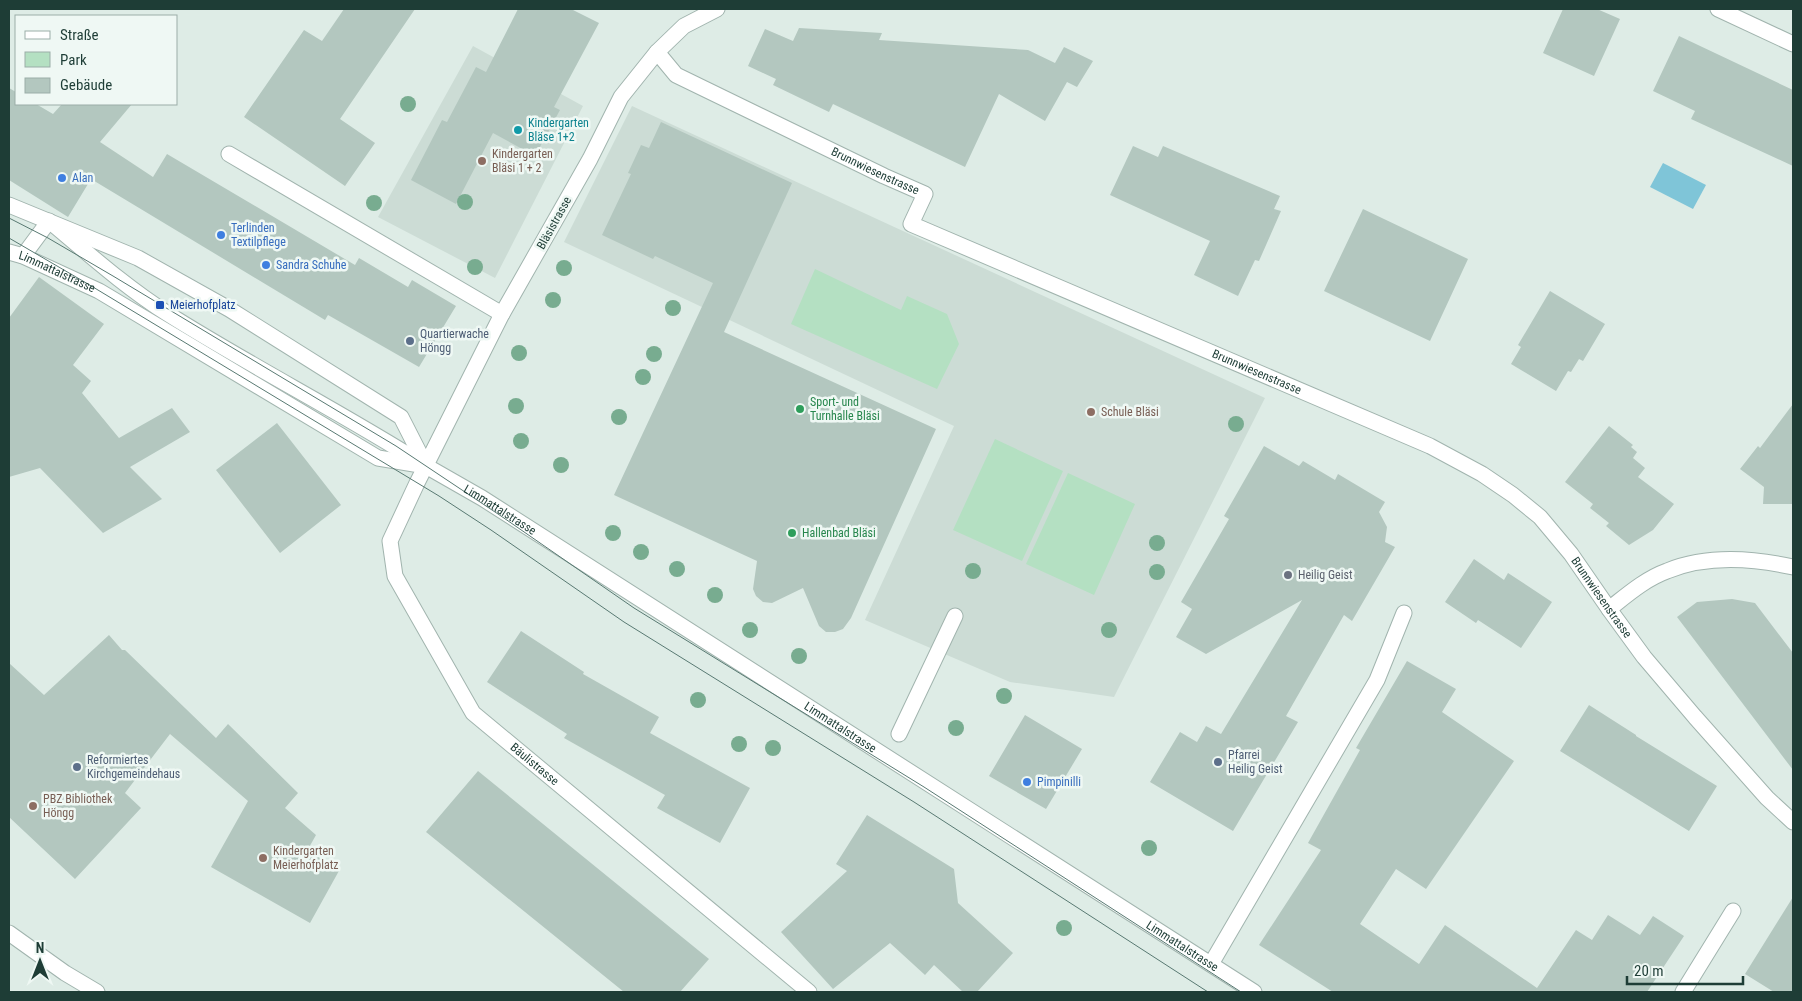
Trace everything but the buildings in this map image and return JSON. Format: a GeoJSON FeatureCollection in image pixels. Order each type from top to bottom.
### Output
{"type":"FeatureCollection","features":[{"type":"Feature","properties":{"kind":"street","name":"Bläsistrasse"},"geometry":{"type":"LineString","coordinates":[[426,466],[502,314],[590,159],[621,97],[657,52],[684,26],[716,9]]}},
{"type":"Feature","properties":{"kind":"street"},"geometry":{"type":"LineString","coordinates":[[1718,9],[1793,44]]}},
{"type":"Feature","properties":{"kind":"street","name":"Brunnwiesenstrasse"},"geometry":{"type":"LineString","coordinates":[[657,52],[676,75],[876,173],[925,194],[911,224],[1430,446],[1482,474],[1513,495],[1540,517],[1571,554],[1608,610],[1694,717],[1767,798],[1793,822]]}},
{"type":"Feature","properties":{"kind":"street"},"geometry":{"type":"LineString","coordinates":[[229,154],[502,314]]}},
{"type":"Feature","properties":{"kind":"street"},"geometry":{"type":"LineString","coordinates":[[9,205],[138,258],[229,310],[401,417],[426,466]]}},
{"type":"Feature","properties":{"kind":"street"},"geometry":{"type":"LineString","coordinates":[[49,221],[123,282],[167,313],[387,441],[426,466]]}},
{"type":"Feature","properties":{"kind":"street","name":"Limmattalstrasse"},"geometry":{"type":"LineString","coordinates":[[49,221],[16,254],[106,294],[378,458],[426,466],[482,498],[1254,992]]}},
{"type":"Feature","properties":{"kind":"street"},"geometry":{"type":"LineString","coordinates":[[9,245],[16,254]]}},
{"type":"Feature","properties":{"kind":"street","name":"Bäulistrasse"},"geometry":{"type":"LineString","coordinates":[[426,466],[390,541],[395,576],[473,713],[809,992]]}},
{"type":"Feature","properties":{"kind":"street"},"geometry":{"type":"LineString","coordinates":[[1608,610],[1638,586],[1665,571],[1693,562],[1749,560],[1793,567]]}},
{"type":"Feature","properties":{"kind":"street"},"geometry":{"type":"LineString","coordinates":[[1211,964],[1377,680],[1404,613]]}},
{"type":"Feature","properties":{"kind":"street"},"geometry":{"type":"LineString","coordinates":[[899,734],[955,616]]}},
{"type":"Feature","properties":{"kind":"street"},"geometry":{"type":"LineString","coordinates":[[1683,992],[1733,911]]}},
{"type":"Feature","properties":{"kind":"street"},"geometry":{"type":"LineString","coordinates":[[9,933],[65,973],[97,992]]}},
{"type":"Feature","properties":{"kind":"shaded area","name":"Kindergarten Bläsi 1 + 2"},"geometry":{"type":"Polygon","coordinates":[[[473,46],[583,106],[495,278],[378,217],[473,46]]]}},
{"type":"Feature","properties":{"kind":"shaded area","name":"Schule Bläsi"},"geometry":{"type":"Polygon","coordinates":[[[632,106],[1265,398],[1114,697],[1010,682],[865,620],[954,426],[564,242],[632,106]]]}},
{"type":"Feature","properties":{"kind":"green space"},"geometry":{"type":"Polygon","coordinates":[[[815,269],[901,310],[907,296],[947,314],[959,344],[937,389],[791,324],[815,269]]]}},
{"type":"Feature","properties":{"kind":"green space"},"geometry":{"type":"Polygon","coordinates":[[[995,439],[1063,471],[1022,561],[953,530],[995,439]]]}},
{"type":"Feature","properties":{"kind":"green space"},"geometry":{"type":"Polygon","coordinates":[[[1068,473],[1135,504],[1094,595],[1026,564],[1068,473]]]}},
{"type":"Feature","properties":{"kind":"water"},"geometry":{"type":"Polygon","coordinates":[[[1663,163],[1706,185],[1693,209],[1650,187],[1663,163]]]}},
{"type":"Feature","properties":{"kind":"tram line"},"geometry":{"type":"LineString","coordinates":[[9,218],[48,238],[113,276],[396,446],[634,608],[924,787],[1241,992]]}},
{"type":"Feature","properties":{"kind":"tram line"},"geometry":{"type":"LineString","coordinates":[[9,238],[439,496],[624,622],[914,802],[1208,992]]}},
{"type":"Feature","properties":{"kind":"place","name":"Kindergarten Bläse 1+2"},"geometry":{"type":"Point","coordinates":[518,130]}},
{"type":"Feature","properties":{"kind":"place","name":"Kindergarten Bläsi 1 + 2"},"geometry":{"type":"Point","coordinates":[482,161]}},
{"type":"Feature","properties":{"kind":"place","name":"Alan"},"geometry":{"type":"Point","coordinates":[62,178]}},
{"type":"Feature","properties":{"kind":"place","name":"Terlinden Textilpflege"},"geometry":{"type":"Point","coordinates":[221,235]}},
{"type":"Feature","properties":{"kind":"place","name":"Sandra Schuhe"},"geometry":{"type":"Point","coordinates":[266,265]}},
{"type":"Feature","properties":{"kind":"place","name":"Meierhofplatz"},"geometry":{"type":"Point","coordinates":[160,305]}},
{"type":"Feature","properties":{"kind":"place","name":"Quartierwache Höngg"},"geometry":{"type":"Point","coordinates":[410,341]}},
{"type":"Feature","properties":{"kind":"place","name":"Sport- und Turnhalle Bläsi"},"geometry":{"type":"Point","coordinates":[800,409]}},
{"type":"Feature","properties":{"kind":"place","name":"Schule Bläsi"},"geometry":{"type":"Point","coordinates":[1091,412]}},
{"type":"Feature","properties":{"kind":"place","name":"Hallenbad Bläsi"},"geometry":{"type":"Point","coordinates":[792,533]}},
{"type":"Feature","properties":{"kind":"place","name":"Heilig Geist"},"geometry":{"type":"Point","coordinates":[1288,575]}},
{"type":"Feature","properties":{"kind":"place","name":"Pfarrei Heilig Geist"},"geometry":{"type":"Point","coordinates":[1218,762]}},
{"type":"Feature","properties":{"kind":"place","name":"Reformiertes Kirchgemeindehaus"},"geometry":{"type":"Point","coordinates":[77,767]}},
{"type":"Feature","properties":{"kind":"place","name":"Pimpinilli"},"geometry":{"type":"Point","coordinates":[1027,782]}},
{"type":"Feature","properties":{"kind":"place","name":"PBZ Bibliothek Höngg"},"geometry":{"type":"Point","coordinates":[33,806]}},
{"type":"Feature","properties":{"kind":"place","name":"Kindergarten Meierhofplatz"},"geometry":{"type":"Point","coordinates":[263,858]}}]}
